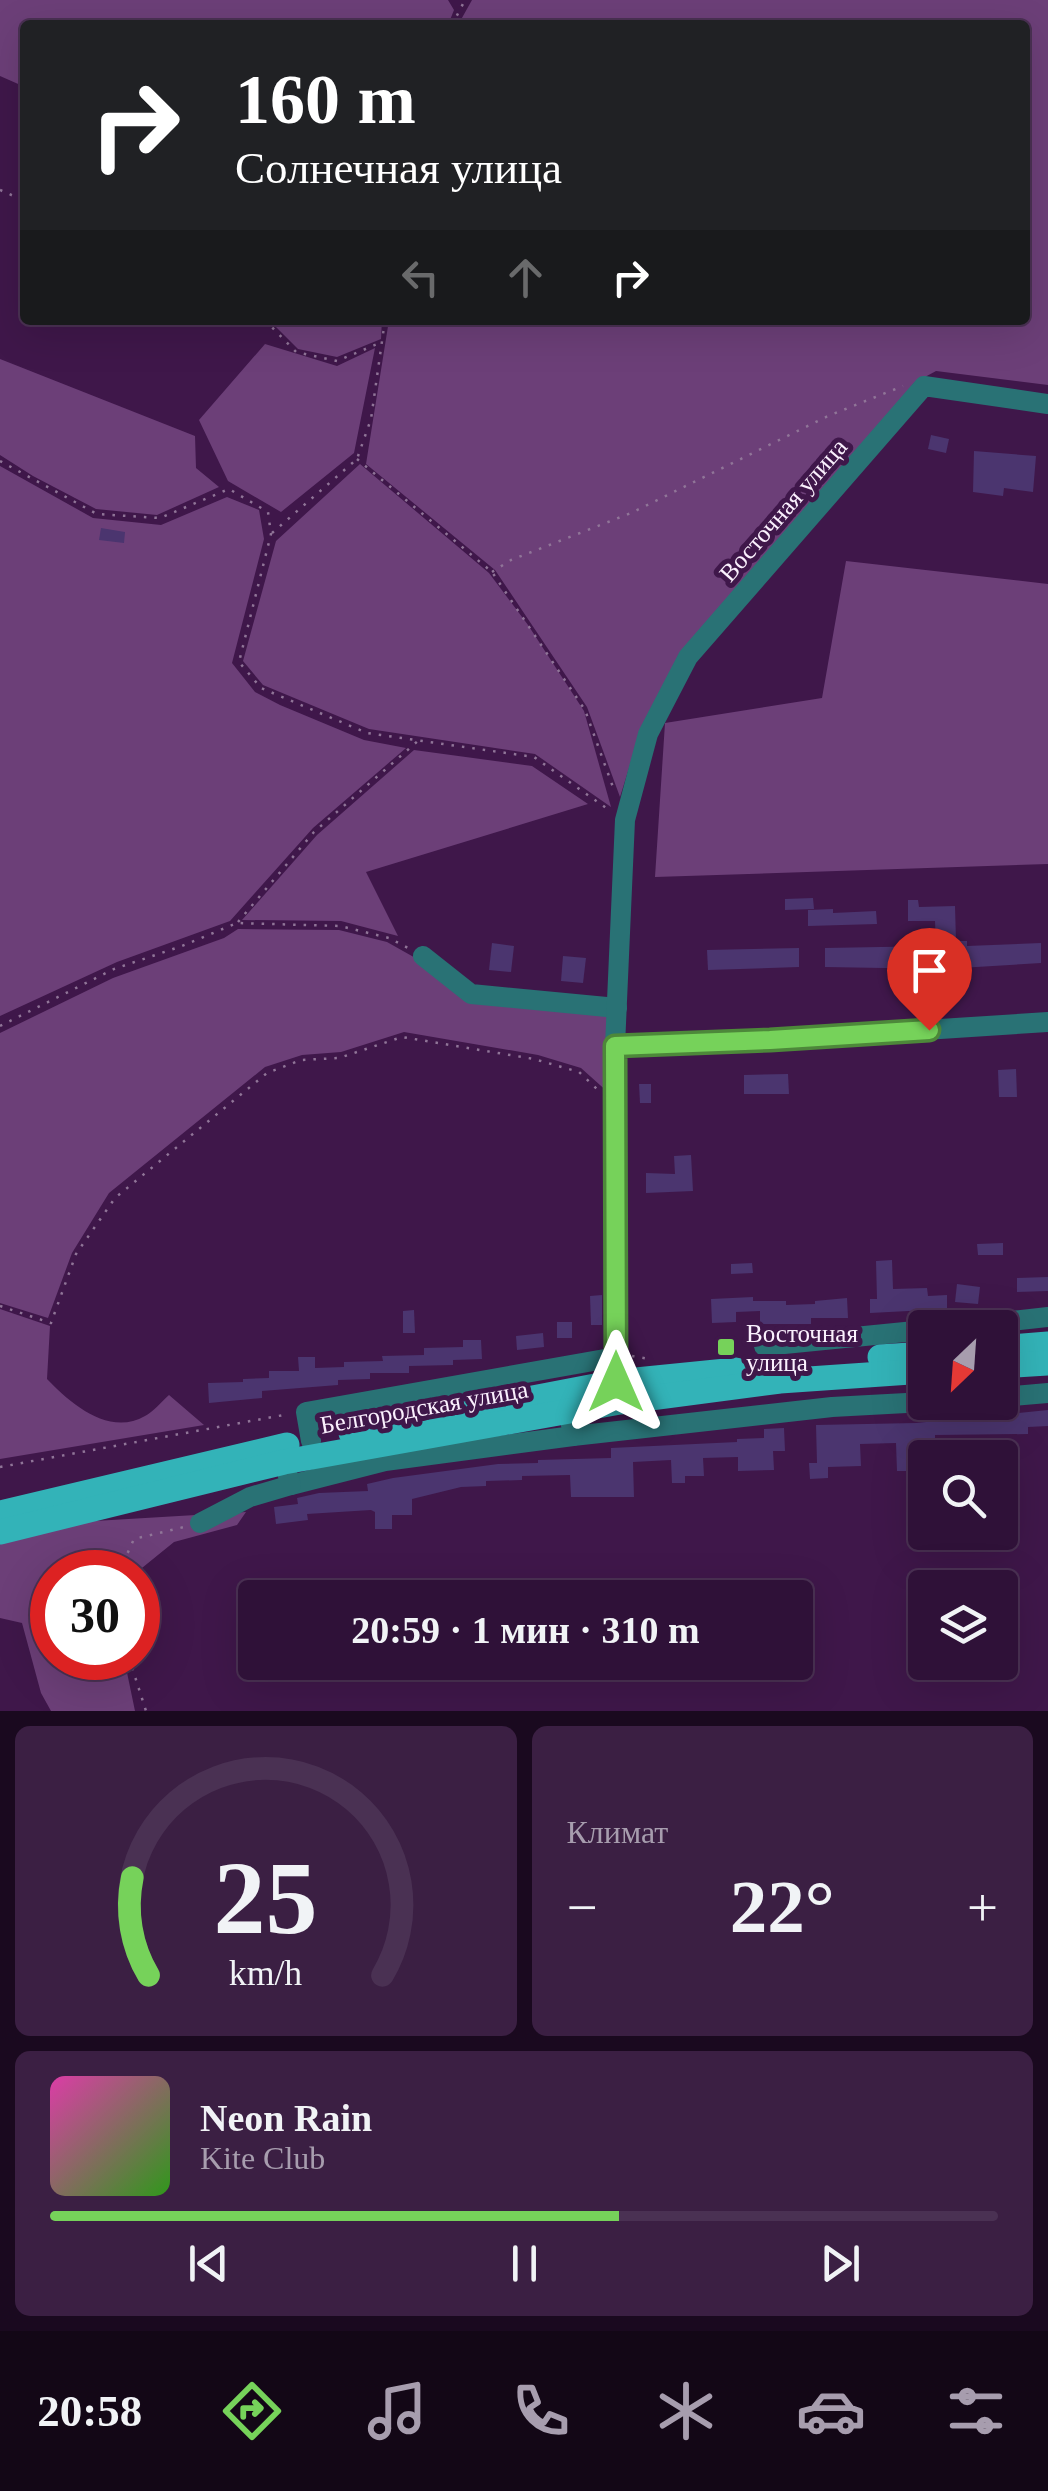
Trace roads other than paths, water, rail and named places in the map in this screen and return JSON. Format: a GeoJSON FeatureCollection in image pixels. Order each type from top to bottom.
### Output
{"type":"FeatureCollection","features":[{"type":"Feature","properties":{"kind":"main road"},"geometry":{"type":"LineString","coordinates":[[1018,1346],[1048,1344]]}},
{"type":"Feature","properties":{"kind":"main road","name":"Белгородская улица"},"geometry":{"type":"LineString","coordinates":[[0,1514],[241,1454],[617,1380],[908,1355]]}},
{"type":"Feature","properties":{"kind":"main road"},"geometry":{"type":"LineString","coordinates":[[1018,1365],[1048,1363]]}},
{"type":"Feature","properties":{"kind":"main road","name":"Белгородская улица"},"geometry":{"type":"LineString","coordinates":[[0,1532],[288,1474],[571,1424],[617,1380],[780,1381],[908,1373]]}},
{"type":"Feature","properties":{"kind":"street","name":"Восточная улица"},"geometry":{"type":"LineString","coordinates":[[617,1380],[615,1046],[624,820],[648,734],[688,657],[924,386],[1048,404]]}},
{"type":"Feature","properties":{"kind":"street"},"geometry":{"type":"LineString","coordinates":[[423,956],[471,994],[617,1008]]}},
{"type":"Feature","properties":{"kind":"street"},"geometry":{"type":"LineString","coordinates":[[615,1046],[1048,1022]]}},
{"type":"Feature","properties":{"kind":"street"},"geometry":{"type":"LineString","coordinates":[[1018,1320],[1048,1317]]}},
{"type":"Feature","properties":{"kind":"street"},"geometry":{"type":"LineString","coordinates":[[764,1346],[908,1332]]}},
{"type":"Feature","properties":{"kind":"street"},"geometry":{"type":"LineString","coordinates":[[312,1441],[306,1412],[617,1380]]}},
{"type":"Feature","properties":{"kind":"street"},"geometry":{"type":"LineString","coordinates":[[1018,1396],[1048,1393]]}},
{"type":"Feature","properties":{"kind":"street"},"geometry":{"type":"LineString","coordinates":[[571,1424],[908,1403]]}},
{"type":"Feature","properties":{"kind":"street"},"geometry":{"type":"LineString","coordinates":[[200,1523],[288,1474]]}},
{"type":"Feature","properties":{"kind":"place","name":"Восточная улица"},"geometry":{"type":"Point","coordinates":[726,1347]}}]}
